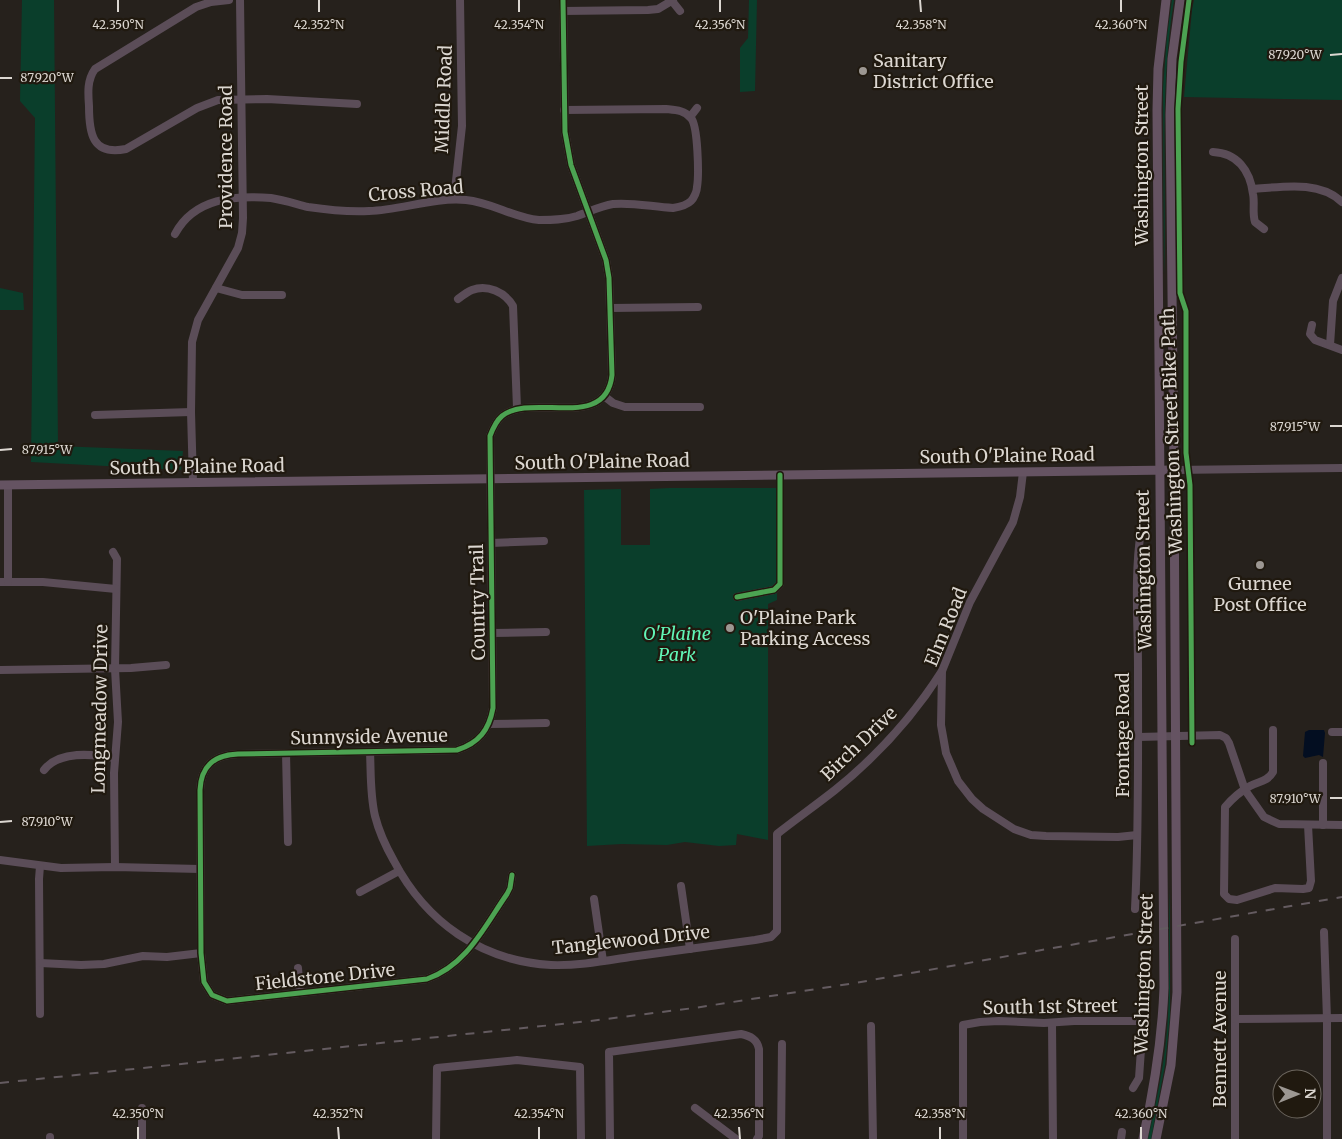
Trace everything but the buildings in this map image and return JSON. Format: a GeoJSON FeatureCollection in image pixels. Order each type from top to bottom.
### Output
{"type":"FeatureCollection","features":[{"type":"Feature","properties":{"kind":"main road","name":"Washington Street"},"geometry":{"type":"LineString","coordinates":[[1143,1139],[1157,1068],[1163,1009],[1157,91],[1166,0]]}},
{"type":"Feature","properties":{"kind":"main road","name":"Washington Street"},"geometry":{"type":"LineString","coordinates":[[1156,1139],[1171,1065],[1176,999],[1174,470],[1170,115],[1173,52],[1180,0]]}},
{"type":"Feature","properties":{"kind":"main road","name":"South O'Plaine Road"},"geometry":{"type":"LineString","coordinates":[[4,485],[1174,470]]}},
{"type":"Feature","properties":{"kind":"street"},"geometry":{"type":"LineString","coordinates":[[229,0],[211,2],[196,7],[98,66],[92,73],[89,81],[90,130],[94,140],[104,148],[119,151],[131,147],[208,103],[218,100],[281,99],[357,104]]}},
{"type":"Feature","properties":{"kind":"street","name":"Providence Road"},"geometry":{"type":"LineString","coordinates":[[193,482],[192,342],[198,320],[238,248],[242,234],[240,0]]}},
{"type":"Feature","properties":{"kind":"street","name":"Middle Road"},"geometry":{"type":"LineString","coordinates":[[454,199],[462,126],[460,0]]}},
{"type":"Feature","properties":{"kind":"street"},"geometry":{"type":"LineString","coordinates":[[458,299],[473,290],[496,290],[506,296],[513,306],[517,408],[579,408],[594,404],[604,396],[612,375],[609,278],[606,260],[568,155],[564,110],[563,0]]}},
{"type":"Feature","properties":{"kind":"street"},"geometry":{"type":"LineString","coordinates":[[563,11],[648,10],[658,9],[672,1],[680,11]]}},
{"type":"Feature","properties":{"kind":"street"},"geometry":{"type":"LineString","coordinates":[[690,117],[697,108]]}},
{"type":"Feature","properties":{"kind":"street"},"geometry":{"type":"LineString","coordinates":[[564,110],[678,110],[686,113],[694,123],[696,134],[697,186],[691,201],[697,208]]}},
{"type":"Feature","properties":{"kind":"street"},"geometry":{"type":"LineString","coordinates":[[1213,152],[1224,153],[1238,161],[1248,175],[1253,189],[1255,222],[1264,229]]}},
{"type":"Feature","properties":{"kind":"street"},"geometry":{"type":"LineString","coordinates":[[1253,189],[1316,188],[1328,192],[1342,202]]}},
{"type":"Feature","properties":{"kind":"street","name":"Cross Road"},"geometry":{"type":"LineString","coordinates":[[175,234],[189,216],[206,204],[224,199],[271,198],[307,206],[345,211],[394,210],[454,199],[484,203],[537,220],[565,219],[612,204],[673,208],[691,201]]}},
{"type":"Feature","properties":{"kind":"street"},"geometry":{"type":"LineString","coordinates":[[1330,345],[1333,301],[1342,278]]}},
{"type":"Feature","properties":{"kind":"street"},"geometry":{"type":"LineString","coordinates":[[216,288],[234,294],[282,294]]}},
{"type":"Feature","properties":{"kind":"street"},"geometry":{"type":"LineString","coordinates":[[611,308],[698,307]]}},
{"type":"Feature","properties":{"kind":"street"},"geometry":{"type":"LineString","coordinates":[[1312,325],[1310,334],[1315,340],[1342,350]]}},
{"type":"Feature","properties":{"kind":"street"},"geometry":{"type":"LineString","coordinates":[[604,396],[613,404],[625,407],[700,407]]}},
{"type":"Feature","properties":{"kind":"street","name":"Country Trail"},"geometry":{"type":"LineString","coordinates":[[489,724],[493,708],[490,436],[499,419],[504,414],[517,408]]}},
{"type":"Feature","properties":{"kind":"street"},"geometry":{"type":"LineString","coordinates":[[96,415],[191,412]]}},
{"type":"Feature","properties":{"kind":"street"},"geometry":{"type":"LineString","coordinates":[[1174,470],[1342,468]]}},
{"type":"Feature","properties":{"kind":"street","name":"Elm Road"},"geometry":{"type":"LineString","coordinates":[[1023,472],[1020,497],[1013,522],[970,602],[942,671],[941,725],[946,753],[960,784],[972,799],[1006,825],[1031,835],[1064,837],[1137,835]]}},
{"type":"Feature","properties":{"kind":"street"},"geometry":{"type":"LineString","coordinates":[[737,597],[774,590],[780,584],[780,475]]}},
{"type":"Feature","properties":{"kind":"street"},"geometry":{"type":"LineString","coordinates":[[4,485],[4,582],[42,582],[116,589]]}},
{"type":"Feature","properties":{"kind":"street","name":"Frontage Road"},"geometry":{"type":"LineString","coordinates":[[1136,908],[1138,603],[1141,531]]}},
{"type":"Feature","properties":{"kind":"street"},"geometry":{"type":"LineString","coordinates":[[491,542],[544,541]]}},
{"type":"Feature","properties":{"kind":"street","name":"Longmeadow Drive"},"geometry":{"type":"LineString","coordinates":[[113,552],[117,559],[115,669],[118,722],[115,758],[115,867]]}},
{"type":"Feature","properties":{"kind":"street"},"geometry":{"type":"LineString","coordinates":[[492,633],[546,632]]}},
{"type":"Feature","properties":{"kind":"street"},"geometry":{"type":"LineString","coordinates":[[0,670],[115,669],[166,665]]}},
{"type":"Feature","properties":{"kind":"street","name":"Birch Drive"},"geometry":{"type":"LineString","coordinates":[[784,828],[835,790],[875,754],[911,714],[942,671]]}},
{"type":"Feature","properties":{"kind":"street"},"geometry":{"type":"LineString","coordinates":[[489,724],[546,723]]}},
{"type":"Feature","properties":{"kind":"street","name":"Sunnyside Avenue"},"geometry":{"type":"LineString","coordinates":[[200,870],[200,790],[202,775],[212,761],[222,756],[238,754],[457,750],[474,742],[481,736],[489,724]]}},
{"type":"Feature","properties":{"kind":"street"},"geometry":{"type":"LineString","coordinates":[[1273,730],[1273,772],[1269,778],[1245,790],[1230,801],[1225,808],[1224,894],[1229,898],[1237,900],[1275,888],[1303,890],[1309,888],[1311,881],[1308,824]]}},
{"type":"Feature","properties":{"kind":"street"},"geometry":{"type":"LineString","coordinates":[[1332,732],[1342,732]]}},
{"type":"Feature","properties":{"kind":"street"},"geometry":{"type":"LineString","coordinates":[[1138,736],[1220,735],[1226,738],[1235,758],[1245,790],[1264,817],[1279,824],[1342,826]]}},
{"type":"Feature","properties":{"kind":"street","name":"Tanglewood Drive"},"geometry":{"type":"LineString","coordinates":[[370,752],[371,789],[375,817],[382,838],[399,871],[413,892],[430,912],[451,930],[473,944],[502,956],[538,964],[570,965],[771,938],[777,931],[777,834],[784,828]]}},
{"type":"Feature","properties":{"kind":"street"},"geometry":{"type":"LineString","coordinates":[[286,753],[288,842]]}},
{"type":"Feature","properties":{"kind":"street"},"geometry":{"type":"LineString","coordinates":[[44,770],[49,763],[58,759],[75,756],[86,755],[115,758]]}},
{"type":"Feature","properties":{"kind":"street"},"geometry":{"type":"LineString","coordinates":[[1323,762],[1323,825]]}},
{"type":"Feature","properties":{"kind":"street"},"geometry":{"type":"LineString","coordinates":[[0,860],[61,868],[115,867],[200,870]]}},
{"type":"Feature","properties":{"kind":"street"},"geometry":{"type":"LineString","coordinates":[[40,866],[40,1014]]}},
{"type":"Feature","properties":{"kind":"street","name":"Fieldstone Drive"},"geometry":{"type":"LineString","coordinates":[[200,870],[201,952],[204,982],[212,995],[227,1001],[427,979],[443,972],[456,964],[473,944],[507,894],[512,874]]}},
{"type":"Feature","properties":{"kind":"street"},"geometry":{"type":"LineString","coordinates":[[360,892],[399,871]]}},
{"type":"Feature","properties":{"kind":"street"},"geometry":{"type":"LineString","coordinates":[[681,886],[690,949]]}},
{"type":"Feature","properties":{"kind":"street"},"geometry":{"type":"LineString","coordinates":[[594,899],[603,961]]}},
{"type":"Feature","properties":{"kind":"street"},"geometry":{"type":"LineString","coordinates":[[1324,932],[1327,1019],[1327,1139]]}},
{"type":"Feature","properties":{"kind":"street","name":"Bennett Avenue"},"geometry":{"type":"LineString","coordinates":[[1235,939],[1236,1139]]}},
{"type":"Feature","properties":{"kind":"street"},"geometry":{"type":"LineString","coordinates":[[40,963],[96,964],[143,956],[167,957],[201,952]]}},
{"type":"Feature","properties":{"kind":"street"},"geometry":{"type":"LineString","coordinates":[[298,968],[300,993]]}},
{"type":"Feature","properties":{"kind":"street"},"geometry":{"type":"LineString","coordinates":[[1235,1019],[1342,1018]]}},
{"type":"Feature","properties":{"kind":"street","name":"South 1st Street"},"geometry":{"type":"LineString","coordinates":[[963,1139],[963,1025],[999,1021],[1143,1021],[1139,1078],[1133,1088]]}},
{"type":"Feature","properties":{"kind":"street"},"geometry":{"type":"LineString","coordinates":[[1052,1022],[1053,1139]]}},
{"type":"Feature","properties":{"kind":"street"},"geometry":{"type":"LineString","coordinates":[[871,1026],[873,1139]]}},
{"type":"Feature","properties":{"kind":"street"},"geometry":{"type":"LineString","coordinates":[[610,1139],[609,1052],[741,1034],[752,1037],[759,1049],[759,1136],[757,1139]]}},
{"type":"Feature","properties":{"kind":"street"},"geometry":{"type":"LineString","coordinates":[[781,1139],[782,1044]]}},
{"type":"Feature","properties":{"kind":"street"},"geometry":{"type":"LineString","coordinates":[[436,1139],[437,1068],[517,1060],[580,1067],[581,1139]]}},
{"type":"Feature","properties":{"kind":"street"},"geometry":{"type":"LineString","coordinates":[[142,1108],[142,1139]]}},
{"type":"Feature","properties":{"kind":"street"},"geometry":{"type":"LineString","coordinates":[[695,1108],[736,1139]]}},
{"type":"Feature","properties":{"kind":"green space"},"geometry":{"type":"Polygon","coordinates":[[[22,0],[54,0],[58,446],[183,451],[181,470],[31,462],[35,118],[20,101],[22,0]]]}},
{"type":"Feature","properties":{"kind":"green space"},"geometry":{"type":"Polygon","coordinates":[[[749,0],[757,0],[755,91],[740,92],[740,48],[748,38],[749,0]]]}},
{"type":"Feature","properties":{"kind":"green space"},"geometry":{"type":"Polygon","coordinates":[[[1172,0],[1174,0],[1169,34],[1164,137],[1164,275],[1163,88],[1172,0]]]}},
{"type":"Feature","properties":{"kind":"green space"},"geometry":{"type":"Polygon","coordinates":[[[1194,0],[1342,0],[1342,100],[1184,97],[1194,0]]]}},
{"type":"Feature","properties":{"kind":"green space"},"geometry":{"type":"Polygon","coordinates":[[[0,288],[23,293],[24,310],[0,310],[0,288]]]}},
{"type":"Feature","properties":{"kind":"green space","name":"O'Plaine Park"},"geometry":{"type":"Polygon","coordinates":[[[777,488],[777,600],[768,604],[768,840],[737,834],[736,845],[719,846],[685,842],[667,845],[622,844],[587,846],[584,490],[621,489],[621,545],[650,545],[650,489],[777,488]]]}},
{"type":"Feature","properties":{"kind":"green space"},"geometry":{"type":"Polygon","coordinates":[[[1170,888],[1170,1015],[1165,1065],[1151,1139],[1148,1139],[1166,1044],[1169,995],[1170,888]]]}},
{"type":"Feature","properties":{"kind":"water"},"geometry":{"type":"Polygon","coordinates":[[[1309,730],[1324,730],[1323,757],[1319,755],[1305,758],[1303,756],[1305,732],[1309,730]]]}},
{"type":"Feature","properties":{"kind":"railway"},"geometry":{"type":"LineString","coordinates":[[0,1083],[590,1021],[694,1008],[855,983],[1342,897]]}},
{"type":"Feature","properties":{"kind":"cycle path"},"geometry":{"type":"LineString","coordinates":[[512,875],[507,894],[473,944],[453,964],[441,973],[427,979],[227,1001],[212,995],[204,982],[201,953],[200,790],[203,774],[210,763],[222,757],[238,754],[457,750],[471,744],[482,735],[489,723],[493,708],[490,436],[500,418],[515,410],[531,407],[582,407],[596,402],[607,392],[612,375],[609,278],[606,260],[571,165],[565,132],[563,0]]}},
{"type":"Feature","properties":{"kind":"cycle path","name":"Washington Street Bike Path"},"geometry":{"type":"LineString","coordinates":[[1189,0],[1181,62],[1178,109],[1180,293],[1186,311],[1186,453],[1190,485],[1192,743]]}},
{"type":"Feature","properties":{"kind":"cycle path"},"geometry":{"type":"LineString","coordinates":[[737,597],[774,590],[780,584],[780,475]]}},
{"type":"Feature","properties":{"kind":"place","name":"Sanitary District Office"},"geometry":{"type":"Point","coordinates":[863,71]}},
{"type":"Feature","properties":{"kind":"place","name":"Gurnee Post Office"},"geometry":{"type":"Point","coordinates":[1260,565]}},
{"type":"Feature","properties":{"kind":"place","name":"O'Plaine Park Parking Access"},"geometry":{"type":"Point","coordinates":[730,628]}}]}
